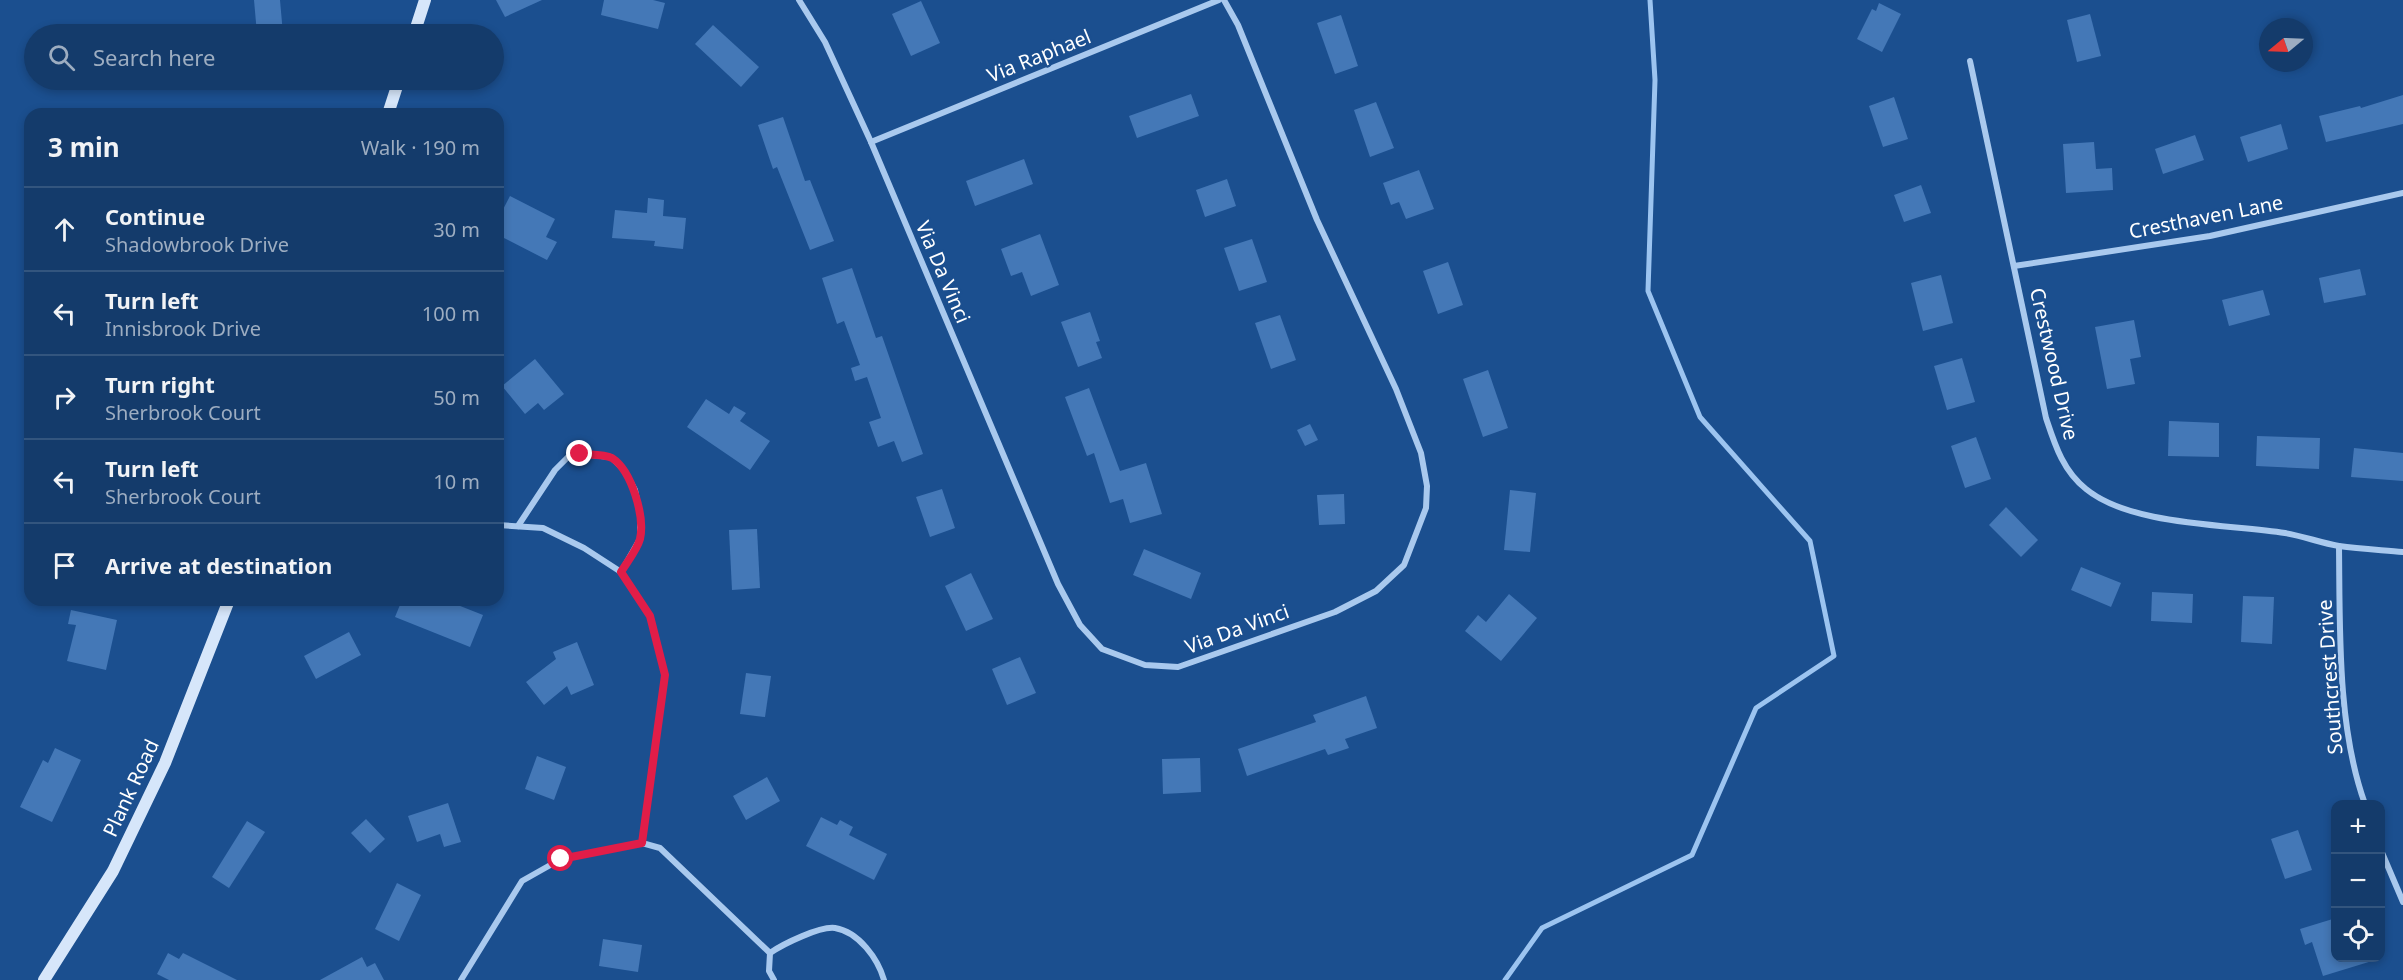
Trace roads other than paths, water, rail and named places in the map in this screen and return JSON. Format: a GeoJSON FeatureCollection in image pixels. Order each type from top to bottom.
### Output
{"type":"FeatureCollection","features":[{"type":"Feature","properties":{"kind":"street"},"geometry":{"type":"LineString","coordinates":[[418,24],[426,0]]}},
{"type":"Feature","properties":{"kind":"street","name":"Via Da Vinci"},"geometry":{"type":"LineString","coordinates":[[799,0],[825,42],[871,142],[1058,584],[1080,625],[1102,649],[1145,665],[1178,667],[1335,612],[1376,591],[1404,565],[1426,508],[1427,486],[1421,453],[1396,389],[1317,220],[1238,25],[1224,0]]}},
{"type":"Feature","properties":{"kind":"street","name":"Via Raphael"},"geometry":{"type":"LineString","coordinates":[[871,142],[1219,0]]}},
{"type":"Feature","properties":{"kind":"street","name":"Crestwood Drive"},"geometry":{"type":"LineString","coordinates":[[1970,61],[2046,418],[2057,452],[2070,474],[2086,490],[2102,499],[2143,514],[2286,533],[2339,546],[2403,552]]}},
{"type":"Feature","properties":{"kind":"street"},"geometry":{"type":"LineString","coordinates":[[390,108],[396,90]]}},
{"type":"Feature","properties":{"kind":"street","name":"Cresthaven Lane"},"geometry":{"type":"LineString","coordinates":[[2014,266],[2210,236],[2403,193]]}},
{"type":"Feature","properties":{"kind":"street"},"geometry":{"type":"LineString","coordinates":[[518,526],[555,470],[568,457],[580,454],[611,457],[624,470],[634,490],[640,514],[640,540],[621,572]]}},
{"type":"Feature","properties":{"kind":"street"},"geometry":{"type":"LineString","coordinates":[[504,525],[543,528],[584,548],[621,572],[650,616],[665,675],[642,843]]}},
{"type":"Feature","properties":{"kind":"street","name":"Southcrest Drive"},"geometry":{"type":"LineString","coordinates":[[2339,546],[2340,651],[2353,772],[2364,800]]}},
{"type":"Feature","properties":{"kind":"street","name":"Plank Road"},"geometry":{"type":"LineString","coordinates":[[44,980],[122,852],[165,763],[227,606]]}},
{"type":"Feature","properties":{"kind":"street"},"geometry":{"type":"LineString","coordinates":[[461,980],[522,881],[561,859],[642,843],[660,848],[770,953],[769,971],[774,980]]}},
{"type":"Feature","properties":{"kind":"street"},"geometry":{"type":"LineString","coordinates":[[2383,854],[2403,902]]}},
{"type":"Feature","properties":{"kind":"street"},"geometry":{"type":"LineString","coordinates":[[770,953],[810,934],[834,928],[853,936],[866,946],[880,965],[884,980]]}},
{"type":"Feature","properties":{"kind":"waterway"},"geometry":{"type":"LineString","coordinates":[[1505,980],[1542,928],[1692,855],[1756,708],[1834,656],[1810,541],[1700,417],[1648,291],[1655,80],[1650,0]]}}]}
